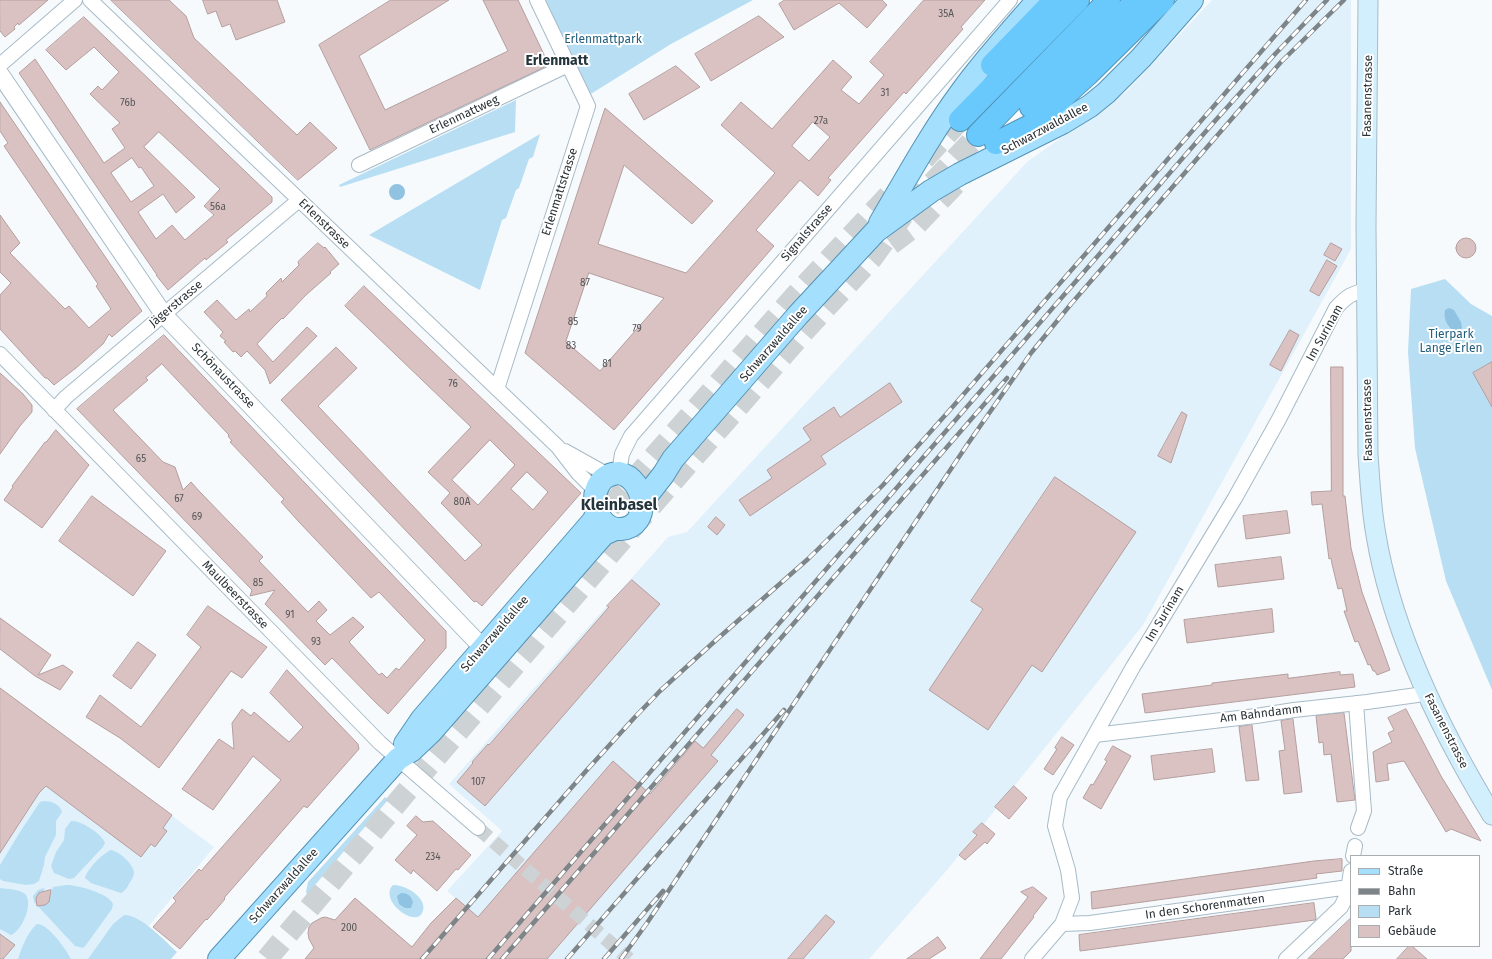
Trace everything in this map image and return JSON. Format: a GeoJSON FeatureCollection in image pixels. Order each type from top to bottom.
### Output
{"type":"FeatureCollection","features":[{"type":"Feature","properties":{"kind":"highway"},"geometry":{"type":"LineString","coordinates":[[986,93],[989,69],[1055,0]]}},
{"type":"Feature","properties":{"kind":"highway"},"geometry":{"type":"LineString","coordinates":[[960,120],[1078,0]]}},
{"type":"Feature","properties":{"kind":"highway"},"geometry":{"type":"LineString","coordinates":[[988,142],[1109,0]]}},
{"type":"Feature","properties":{"kind":"highway"},"geometry":{"type":"LineString","coordinates":[[988,142],[1137,0]]}},
{"type":"Feature","properties":{"kind":"highway"},"geometry":{"type":"LineString","coordinates":[[988,142],[1032,125],[1088,74],[1163,0]]}},
{"type":"Feature","properties":{"kind":"main road","name":"Schwarzwaldallee"},"geometry":{"type":"LineString","coordinates":[[876,231],[939,124],[961,92],[990,55],[1038,0]]}},
{"type":"Feature","properties":{"kind":"main road","name":"Schwarzwaldallee"},"geometry":{"type":"LineString","coordinates":[[641,503],[663,475],[673,458],[793,321],[876,231],[931,191],[960,174],[1062,123],[1090,106],[1106,93],[1141,58],[1192,0]]}},
{"type":"Feature","properties":{"kind":"main road","name":"Fasanenstrasse"},"geometry":{"type":"LineString","coordinates":[[1368,0],[1366,226],[1368,454],[1376,536],[1384,573],[1395,609],[1426,691],[1469,777],[1492,815]]}},
{"type":"Feature","properties":{"kind":"main road","name":"Schwarzwaldallee"},"geometry":{"type":"LineString","coordinates":[[219,959],[398,759],[407,740],[422,719],[594,520],[611,486],[643,478],[673,458]]}},
{"type":"Feature","properties":{"kind":"main road"},"geometry":{"type":"LineString","coordinates":[[611,486],[640,494],[641,503],[640,515],[634,524],[622,529],[615,529],[604,522],[611,486]]}},
{"type":"Feature","properties":{"kind":"main road","name":"Schwarzwaldallee"},"geometry":{"type":"LineString","coordinates":[[398,759],[411,751],[430,732],[604,534],[615,529]]}},
{"type":"Feature","properties":{"kind":"street"},"geometry":{"type":"LineString","coordinates":[[0,65],[75,0]]}},
{"type":"Feature","properties":{"kind":"street","name":"Erlenstrasse"},"geometry":{"type":"LineString","coordinates":[[90,0],[558,447],[611,486]]}},
{"type":"Feature","properties":{"kind":"street","name":"Erlenmattstrasse"},"geometry":{"type":"LineString","coordinates":[[497,389],[588,106],[537,0]]}},
{"type":"Feature","properties":{"kind":"street","name":"Signalstrasse"},"geometry":{"type":"LineString","coordinates":[[611,486],[622,454],[634,433],[1010,0]]}},
{"type":"Feature","properties":{"kind":"street","name":"Erlenmattweg"},"geometry":{"type":"LineString","coordinates":[[359,165],[568,66]]}},
{"type":"Feature","properties":{"kind":"street","name":"Schönaustrasse"},"geometry":{"type":"LineString","coordinates":[[0,74],[164,315],[483,648]]}},
{"type":"Feature","properties":{"kind":"street","name":"Jägerstrasse"},"geometry":{"type":"LineString","coordinates":[[54,410],[66,397],[298,200]]}},
{"type":"Feature","properties":{"kind":"street","name":"Im Surinam"},"geometry":{"type":"LineString","coordinates":[[1032,959],[1062,924],[1072,898],[1068,870],[1055,826],[1060,797],[1133,668],[1235,498],[1279,419],[1336,308],[1345,298],[1355,292],[1367,290]]}},
{"type":"Feature","properties":{"kind":"street","name":"Maulbeerstrasse"},"geometry":{"type":"LineString","coordinates":[[0,354],[380,743],[478,828]]}},
{"type":"Feature","properties":{"kind":"street","name":"Erlenstrasse"},"geometry":{"type":"LineString","coordinates":[[558,447],[578,473],[611,486]]}},
{"type":"Feature","properties":{"kind":"street","name":"Am Bahndamm"},"geometry":{"type":"LineString","coordinates":[[1095,735],[1417,695],[1426,691]]}},
{"type":"Feature","properties":{"kind":"street"},"geometry":{"type":"LineString","coordinates":[[1356,703],[1364,811],[1358,828]]}},
{"type":"Feature","properties":{"kind":"street"},"geometry":{"type":"LineString","coordinates":[[1286,959],[1341,907],[1346,900],[1350,876]]}},
{"type":"Feature","properties":{"kind":"street","name":"In den Schorenmatten"},"geometry":{"type":"LineString","coordinates":[[1062,924],[1090,923],[1348,887]]}},
{"type":"Feature","properties":{"kind":"shaded area"},"geometry":{"type":"Polygon","coordinates":[[[1212,0],[1351,0],[1351,249],[1143,625],[948,869],[869,959],[417,959],[463,905],[447,891],[502,831],[449,784],[668,537],[687,532],[1027,162],[1126,92],[1212,0]]]}},
{"type":"Feature","properties":{"kind":"shaded area"},"geometry":{"type":"Polygon","coordinates":[[[397,184],[403,186],[405,192],[403,198],[397,200],[391,198],[389,192],[391,186],[397,184]]]}},
{"type":"Feature","properties":{"kind":"shaded area"},"geometry":{"type":"Polygon","coordinates":[[[1449,308],[1454,310],[1461,322],[1462,328],[1459,331],[1454,332],[1446,322],[1445,310],[1449,308]]]}},
{"type":"Feature","properties":{"kind":"shaded area"},"geometry":{"type":"Polygon","coordinates":[[[0,688],[214,847],[148,927],[171,959],[0,959],[0,688]]]}},
{"type":"Feature","properties":{"kind":"shaded area"},"geometry":{"type":"Polygon","coordinates":[[[401,893],[409,895],[411,898],[413,902],[411,908],[405,908],[399,904],[397,896],[401,893]]]}},
{"type":"Feature","properties":{"kind":"green space","name":"Erlenmattpark"},"geometry":{"type":"Polygon","coordinates":[[[541,0],[753,0],[671,44],[586,97],[541,0]]]}},
{"type":"Feature","properties":{"kind":"green space"},"geometry":{"type":"Polygon","coordinates":[[[516,100],[515,132],[340,187],[339,185],[516,100]]]}},
{"type":"Feature","properties":{"kind":"green space"},"geometry":{"type":"Polygon","coordinates":[[[540,134],[533,157],[529,159],[519,188],[516,190],[506,218],[502,220],[480,290],[369,235],[540,134]]]}},
{"type":"Feature","properties":{"kind":"green space","name":"Tierpark Lange Erlen"},"geometry":{"type":"Polygon","coordinates":[[[1445,279],[1471,304],[1492,316],[1492,690],[1446,581],[1415,448],[1408,352],[1411,289],[1445,279]]]}},
{"type":"Feature","properties":{"kind":"green space"},"geometry":{"type":"Polygon","coordinates":[[[385,797],[388,800],[315,885],[321,891],[316,897],[308,896],[306,892],[308,882],[385,797]]]}},
{"type":"Feature","properties":{"kind":"green space"},"geometry":{"type":"Polygon","coordinates":[[[43,801],[55,804],[61,809],[62,812],[56,821],[56,835],[45,857],[39,881],[34,884],[26,885],[3,881],[0,879],[0,865],[40,802],[43,801]]]}},
{"type":"Feature","properties":{"kind":"green space"},"geometry":{"type":"Polygon","coordinates":[[[71,821],[75,821],[91,828],[103,839],[105,843],[74,878],[69,879],[54,873],[51,866],[56,852],[64,840],[65,829],[71,821]]]}},
{"type":"Feature","properties":{"kind":"green space"},"geometry":{"type":"Polygon","coordinates":[[[111,850],[125,858],[131,865],[134,872],[133,877],[127,887],[121,893],[91,883],[85,878],[89,870],[96,862],[111,850]]]}},
{"type":"Feature","properties":{"kind":"green space"},"geometry":{"type":"Polygon","coordinates":[[[66,885],[77,886],[99,893],[106,896],[113,904],[112,909],[83,948],[75,946],[34,902],[33,896],[38,890],[44,888],[44,891],[50,896],[53,887],[66,885]]]}},
{"type":"Feature","properties":{"kind":"green space"},"geometry":{"type":"Polygon","coordinates":[[[393,885],[404,887],[415,893],[420,898],[424,908],[418,917],[406,915],[394,904],[390,898],[390,891],[393,885]]]}},
{"type":"Feature","properties":{"kind":"green space"},"geometry":{"type":"Polygon","coordinates":[[[0,888],[20,891],[25,894],[27,898],[28,904],[23,923],[11,935],[0,929],[0,888]]]}},
{"type":"Feature","properties":{"kind":"green space"},"geometry":{"type":"Polygon","coordinates":[[[124,915],[137,919],[145,924],[177,952],[171,959],[88,959],[113,924],[124,915]]]}},
{"type":"Feature","properties":{"kind":"green space"},"geometry":{"type":"Polygon","coordinates":[[[37,924],[51,932],[71,959],[18,959],[23,945],[37,924]]]}},
{"type":"Feature","properties":{"kind":"building"},"geometry":{"type":"Polygon","coordinates":[[[0,0],[48,0],[19,25],[18,23],[14,27],[15,29],[5,37],[0,31],[0,0]]]}},
{"type":"Feature","properties":{"kind":"building"},"geometry":{"type":"Polygon","coordinates":[[[111,0],[169,0],[186,16],[194,38],[297,135],[310,122],[337,148],[298,180],[111,0]]]}},
{"type":"Feature","properties":{"kind":"building"},"geometry":{"type":"Polygon","coordinates":[[[203,0],[277,0],[285,22],[236,40],[230,24],[222,27],[216,11],[208,14],[203,0]]]}},
{"type":"Feature","properties":{"kind":"building"},"geometry":{"type":"Polygon","coordinates":[[[391,0],[449,0],[359,56],[385,110],[508,51],[483,0],[518,0],[549,65],[370,150],[319,45],[391,0]]]}},
{"type":"Feature","properties":{"kind":"building"},"geometry":{"type":"Polygon","coordinates":[[[785,0],[882,0],[887,5],[867,28],[839,3],[794,30],[779,4],[785,0]]]}},
{"type":"Feature","properties":{"kind":"building"},"geometry":{"type":"Polygon","coordinates":[[[924,0],[985,0],[961,27],[963,29],[906,94],[904,92],[828,178],[831,180],[818,196],[800,180],[756,230],[774,246],[614,430],[525,353],[605,108],[713,201],[692,224],[624,165],[598,244],[686,273],[775,173],[721,125],[741,102],[772,129],[833,60],[852,77],[841,90],[859,104],[884,75],[870,62],[924,0]],[[813,122],[792,146],[809,161],[830,137],[813,122]],[[589,273],[566,342],[600,371],[664,298],[589,273]]]}},
{"type":"Feature","properties":{"kind":"building"},"geometry":{"type":"Polygon","coordinates":[[[759,16],[784,37],[711,81],[695,54],[759,16]]]}},
{"type":"Feature","properties":{"kind":"building"},"geometry":{"type":"Polygon","coordinates":[[[84,17],[272,197],[272,202],[226,240],[228,242],[206,260],[205,258],[168,290],[156,275],[19,73],[35,59],[104,163],[125,148],[112,129],[120,123],[90,94],[98,86],[102,90],[119,72],[94,47],[66,70],[46,50],[84,17]],[[159,132],[144,147],[195,197],[176,213],[163,194],[138,212],[156,239],[172,225],[185,240],[214,215],[204,206],[220,189],[159,132]],[[132,158],[111,173],[131,202],[154,186],[141,167],[139,168],[132,158]]]}},
{"type":"Feature","properties":{"kind":"building"},"geometry":{"type":"Polygon","coordinates":[[[676,66],[700,87],[644,120],[629,94],[676,66]]]}},
{"type":"Feature","properties":{"kind":"building"},"geometry":{"type":"Polygon","coordinates":[[[0,102],[142,311],[112,337],[109,334],[103,344],[54,385],[47,378],[45,378],[0,329],[0,295],[11,283],[0,272],[0,215],[20,243],[10,253],[65,309],[69,306],[89,328],[111,309],[96,286],[98,284],[4,146],[8,143],[0,131],[0,102]]]}},
{"type":"Feature","properties":{"kind":"building"},"geometry":{"type":"Polygon","coordinates":[[[1462,238],[1470,238],[1476,244],[1476,252],[1470,258],[1462,258],[1456,252],[1456,244],[1462,238]]]}},
{"type":"Feature","properties":{"kind":"building"},"geometry":{"type":"Polygon","coordinates":[[[318,243],[324,248],[325,247],[339,264],[257,344],[273,362],[307,327],[317,336],[270,384],[265,370],[247,351],[241,357],[235,351],[233,352],[224,342],[226,341],[220,336],[223,332],[204,312],[217,300],[236,320],[249,309],[250,312],[267,296],[266,293],[281,278],[282,282],[299,265],[298,262],[318,243]]]}},
{"type":"Feature","properties":{"kind":"building"},"geometry":{"type":"Polygon","coordinates":[[[1331,243],[1342,249],[1335,261],[1324,255],[1331,243]]]}},
{"type":"Feature","properties":{"kind":"building"},"geometry":{"type":"Polygon","coordinates":[[[1327,260],[1337,266],[1319,296],[1310,291],[1327,260]]]}},
{"type":"Feature","properties":{"kind":"building"},"geometry":{"type":"Polygon","coordinates":[[[364,286],[581,493],[482,606],[476,601],[474,602],[281,400],[336,347],[357,368],[318,406],[465,561],[482,545],[441,503],[450,493],[428,472],[471,427],[345,306],[364,286]],[[490,440],[452,480],[478,505],[515,465],[490,440]],[[527,472],[511,489],[533,510],[548,492],[527,472]]]}},
{"type":"Feature","properties":{"kind":"building"},"geometry":{"type":"Polygon","coordinates":[[[1290,330],[1299,335],[1281,371],[1270,365],[1290,330]]]}},
{"type":"Feature","properties":{"kind":"building"},"geometry":{"type":"Polygon","coordinates":[[[164,335],[446,631],[446,648],[388,714],[332,658],[325,665],[265,604],[275,590],[250,596],[252,590],[77,409],[164,335]],[[162,364],[146,378],[148,380],[113,410],[163,462],[175,467],[183,490],[191,482],[263,557],[259,561],[308,612],[319,601],[327,610],[316,621],[330,635],[353,617],[364,627],[349,642],[379,675],[382,673],[387,678],[396,668],[399,670],[425,640],[379,592],[371,598],[281,502],[284,499],[230,442],[232,441],[228,436],[229,435],[162,364]]]}},
{"type":"Feature","properties":{"kind":"building"},"geometry":{"type":"Polygon","coordinates":[[[1492,362],[1492,407],[1473,373],[1492,362]]]}},
{"type":"Feature","properties":{"kind":"building"},"geometry":{"type":"Polygon","coordinates":[[[1331,367],[1343,367],[1343,496],[1345,496],[1351,548],[1362,592],[1390,670],[1377,675],[1375,671],[1373,671],[1370,664],[1368,665],[1358,641],[1355,642],[1344,611],[1347,611],[1342,588],[1338,589],[1331,558],[1329,559],[1322,504],[1312,505],[1311,492],[1331,491],[1331,367]]]}},
{"type":"Feature","properties":{"kind":"building"},"geometry":{"type":"Polygon","coordinates":[[[0,373],[23,394],[32,405],[32,412],[0,454],[0,373]]]}},
{"type":"Feature","properties":{"kind":"building"},"geometry":{"type":"Polygon","coordinates":[[[890,383],[902,402],[821,456],[826,464],[750,516],[739,500],[772,478],[767,470],[811,440],[803,428],[834,407],[840,417],[890,383]]]}},
{"type":"Feature","properties":{"kind":"building"},"geometry":{"type":"Polygon","coordinates":[[[1182,412],[1187,415],[1171,463],[1158,456],[1182,412]]]}},
{"type":"Feature","properties":{"kind":"building"},"geometry":{"type":"Polygon","coordinates":[[[56,430],[89,465],[42,528],[4,500],[13,487],[12,486],[45,442],[56,430]]]}},
{"type":"Feature","properties":{"kind":"building"},"geometry":{"type":"Polygon","coordinates":[[[1055,477],[1136,532],[1042,672],[1032,665],[988,730],[929,690],[983,609],[971,601],[1055,477]]]}},
{"type":"Feature","properties":{"kind":"building"},"geometry":{"type":"Polygon","coordinates":[[[92,496],[166,551],[133,596],[59,541],[92,496]]]}},
{"type":"Feature","properties":{"kind":"building"},"geometry":{"type":"Polygon","coordinates":[[[1287,511],[1290,533],[1246,539],[1243,516],[1287,511]]]}},
{"type":"Feature","properties":{"kind":"building"},"geometry":{"type":"Polygon","coordinates":[[[716,517],[725,525],[717,535],[708,527],[716,517]]]}},
{"type":"Feature","properties":{"kind":"building"},"geometry":{"type":"Polygon","coordinates":[[[1281,557],[1284,579],[1218,587],[1215,565],[1281,557]]]}},
{"type":"Feature","properties":{"kind":"building"},"geometry":{"type":"Polygon","coordinates":[[[632,580],[660,604],[485,806],[457,782],[473,763],[472,762],[488,744],[489,745],[609,607],[607,606],[632,580]]]}},
{"type":"Feature","properties":{"kind":"building"},"geometry":{"type":"Polygon","coordinates":[[[208,606],[267,647],[242,678],[231,671],[159,768],[120,738],[86,717],[100,695],[141,727],[201,647],[187,635],[208,606]]]}},
{"type":"Feature","properties":{"kind":"building"},"geometry":{"type":"Polygon","coordinates":[[[1272,609],[1274,632],[1187,643],[1184,620],[1272,609]]]}},
{"type":"Feature","properties":{"kind":"building"},"geometry":{"type":"Polygon","coordinates":[[[0,618],[51,655],[38,675],[63,665],[73,672],[60,690],[35,676],[0,649],[0,618]]]}},
{"type":"Feature","properties":{"kind":"building"},"geometry":{"type":"Polygon","coordinates":[[[138,642],[156,655],[131,689],[113,676],[138,642]]]}},
{"type":"Feature","properties":{"kind":"building"},"geometry":{"type":"Polygon","coordinates":[[[287,670],[358,744],[359,749],[307,808],[304,806],[224,898],[225,899],[207,920],[206,919],[180,949],[153,927],[176,901],[173,898],[199,869],[201,871],[281,780],[253,756],[213,810],[182,789],[219,739],[234,749],[232,723],[242,709],[251,716],[254,712],[289,742],[303,727],[270,693],[287,670]]]}},
{"type":"Feature","properties":{"kind":"building"},"geometry":{"type":"Polygon","coordinates":[[[1340,672],[1340,675],[1353,674],[1355,687],[1145,713],[1142,694],[1212,685],[1212,683],[1288,674],[1288,678],[1340,672]]]}},
{"type":"Feature","properties":{"kind":"building"},"geometry":{"type":"Polygon","coordinates":[[[0,688],[172,815],[163,828],[167,831],[155,847],[151,844],[141,857],[46,786],[39,793],[0,853],[0,688]]]}},
{"type":"Feature","properties":{"kind":"building"},"geometry":{"type":"Polygon","coordinates":[[[737,709],[744,715],[711,755],[718,761],[547,959],[305,959],[314,948],[309,939],[308,933],[309,927],[312,923],[325,917],[335,920],[355,898],[412,947],[431,923],[456,898],[478,917],[613,761],[650,794],[695,741],[703,748],[737,709]]]}},
{"type":"Feature","properties":{"kind":"building"},"geometry":{"type":"Polygon","coordinates":[[[1406,709],[1441,776],[1481,841],[1451,829],[1446,832],[1404,761],[1387,764],[1389,780],[1376,782],[1373,752],[1392,742],[1388,733],[1394,730],[1388,718],[1406,709]]]}},
{"type":"Feature","properties":{"kind":"building"},"geometry":{"type":"Polygon","coordinates":[[[1344,713],[1355,800],[1337,802],[1331,754],[1324,755],[1323,742],[1319,743],[1316,716],[1344,713]]]}},
{"type":"Feature","properties":{"kind":"building"},"geometry":{"type":"Polygon","coordinates":[[[1293,719],[1302,792],[1284,794],[1279,751],[1285,750],[1281,721],[1293,719]]]}},
{"type":"Feature","properties":{"kind":"building"},"geometry":{"type":"Polygon","coordinates":[[[1252,725],[1259,780],[1246,781],[1239,727],[1252,725]]]}},
{"type":"Feature","properties":{"kind":"building"},"geometry":{"type":"Polygon","coordinates":[[[1062,737],[1074,745],[1053,775],[1044,769],[1057,749],[1055,748],[1062,737]]]}},
{"type":"Feature","properties":{"kind":"building"},"geometry":{"type":"Polygon","coordinates":[[[1113,746],[1131,756],[1101,809],[1083,798],[1091,784],[1093,785],[1107,761],[1105,760],[1113,746]]]}},
{"type":"Feature","properties":{"kind":"building"},"geometry":{"type":"Polygon","coordinates":[[[1212,749],[1215,772],[1154,780],[1151,756],[1212,749]]]}},
{"type":"Feature","properties":{"kind":"building"},"geometry":{"type":"Polygon","coordinates":[[[1014,786],[1027,798],[1009,819],[995,807],[1014,786]]]}},
{"type":"Feature","properties":{"kind":"building"},"geometry":{"type":"Polygon","coordinates":[[[416,816],[423,822],[433,821],[471,855],[458,870],[456,869],[437,891],[413,870],[411,874],[395,860],[417,835],[407,826],[416,816]]]}},
{"type":"Feature","properties":{"kind":"building"},"geometry":{"type":"Polygon","coordinates":[[[982,823],[995,834],[987,844],[985,842],[965,860],[959,855],[977,835],[973,832],[982,823]]]}},
{"type":"Feature","properties":{"kind":"building"},"geometry":{"type":"Polygon","coordinates":[[[1342,859],[1342,871],[1316,874],[1317,878],[1092,909],[1091,892],[1314,861],[1342,859]]]}},
{"type":"Feature","properties":{"kind":"building"},"geometry":{"type":"Polygon","coordinates":[[[1033,887],[1047,898],[1033,916],[1034,917],[1001,959],[980,959],[1028,897],[1021,892],[1033,887]]]}},
{"type":"Feature","properties":{"kind":"building"},"geometry":{"type":"Polygon","coordinates":[[[51,890],[49,902],[45,905],[37,906],[36,898],[39,893],[51,890]]]}},
{"type":"Feature","properties":{"kind":"building"},"geometry":{"type":"Polygon","coordinates":[[[1314,903],[1315,920],[1080,951],[1079,935],[1314,903]]]}},
{"type":"Feature","properties":{"kind":"building"},"geometry":{"type":"Polygon","coordinates":[[[826,915],[835,922],[803,959],[788,959],[826,915]]]}},
{"type":"Feature","properties":{"kind":"building"},"geometry":{"type":"Polygon","coordinates":[[[1350,919],[1351,951],[1343,959],[1308,959],[1350,919]]]}},
{"type":"Feature","properties":{"kind":"building"},"geometry":{"type":"Polygon","coordinates":[[[0,934],[15,945],[3,959],[0,959],[0,934]]]}},
{"type":"Feature","properties":{"kind":"building"},"geometry":{"type":"Polygon","coordinates":[[[938,937],[946,948],[929,959],[907,959],[938,937]]]}},
{"type":"Feature","properties":{"kind":"building"},"geometry":{"type":"Polygon","coordinates":[[[1408,947],[1413,947],[1427,959],[1397,959],[1408,947]]]}},
{"type":"Feature","properties":{"kind":"tunnel"},"geometry":{"type":"LineString","coordinates":[[924,159],[960,120]]}},
{"type":"Feature","properties":{"kind":"tunnel"},"geometry":{"type":"LineString","coordinates":[[267,959],[407,791],[638,521],[807,328],[872,258],[906,211],[978,135]]}},
{"type":"Feature","properties":{"kind":"tunnel"},"geometry":{"type":"LineString","coordinates":[[891,244],[916,225],[963,176]]}},
{"type":"Feature","properties":{"kind":"tunnel"},"geometry":{"type":"LineString","coordinates":[[588,532],[795,296],[893,191]]}},
{"type":"Feature","properties":{"kind":"tunnel"},"geometry":{"type":"LineString","coordinates":[[478,828],[629,959]]}},
{"type":"Feature","properties":{"kind":"railway"},"geometry":{"type":"LineString","coordinates":[[422,959],[586,771],[660,691],[808,559],[883,485],[1306,0]]}},
{"type":"Feature","properties":{"kind":"railway"},"geometry":{"type":"LineString","coordinates":[[488,959],[1214,122],[1276,53],[1327,0]]}},
{"type":"Feature","properties":{"kind":"railway"},"geometry":{"type":"LineString","coordinates":[[621,959],[647,923],[967,445],[1031,353],[1071,304],[1281,62],[1344,0]]}},
{"type":"Feature","properties":{"kind":"railway"},"geometry":{"type":"LineString","coordinates":[[502,959],[1007,378]]}},
{"type":"Feature","properties":{"kind":"railway"},"geometry":{"type":"LineString","coordinates":[[567,959],[784,710]]}},
{"type":"Feature","properties":{"kind":"railway"},"geometry":{"type":"LineString","coordinates":[[604,959],[663,891]]}},
{"type":"Feature","properties":{"kind":"district","name":"Erlenmatt"},"geometry":{"type":"Point","coordinates":[557,61]}},
{"type":"Feature","properties":{"kind":"district","name":"Kleinbasel"},"geometry":{"type":"Point","coordinates":[619,506]}}]}
